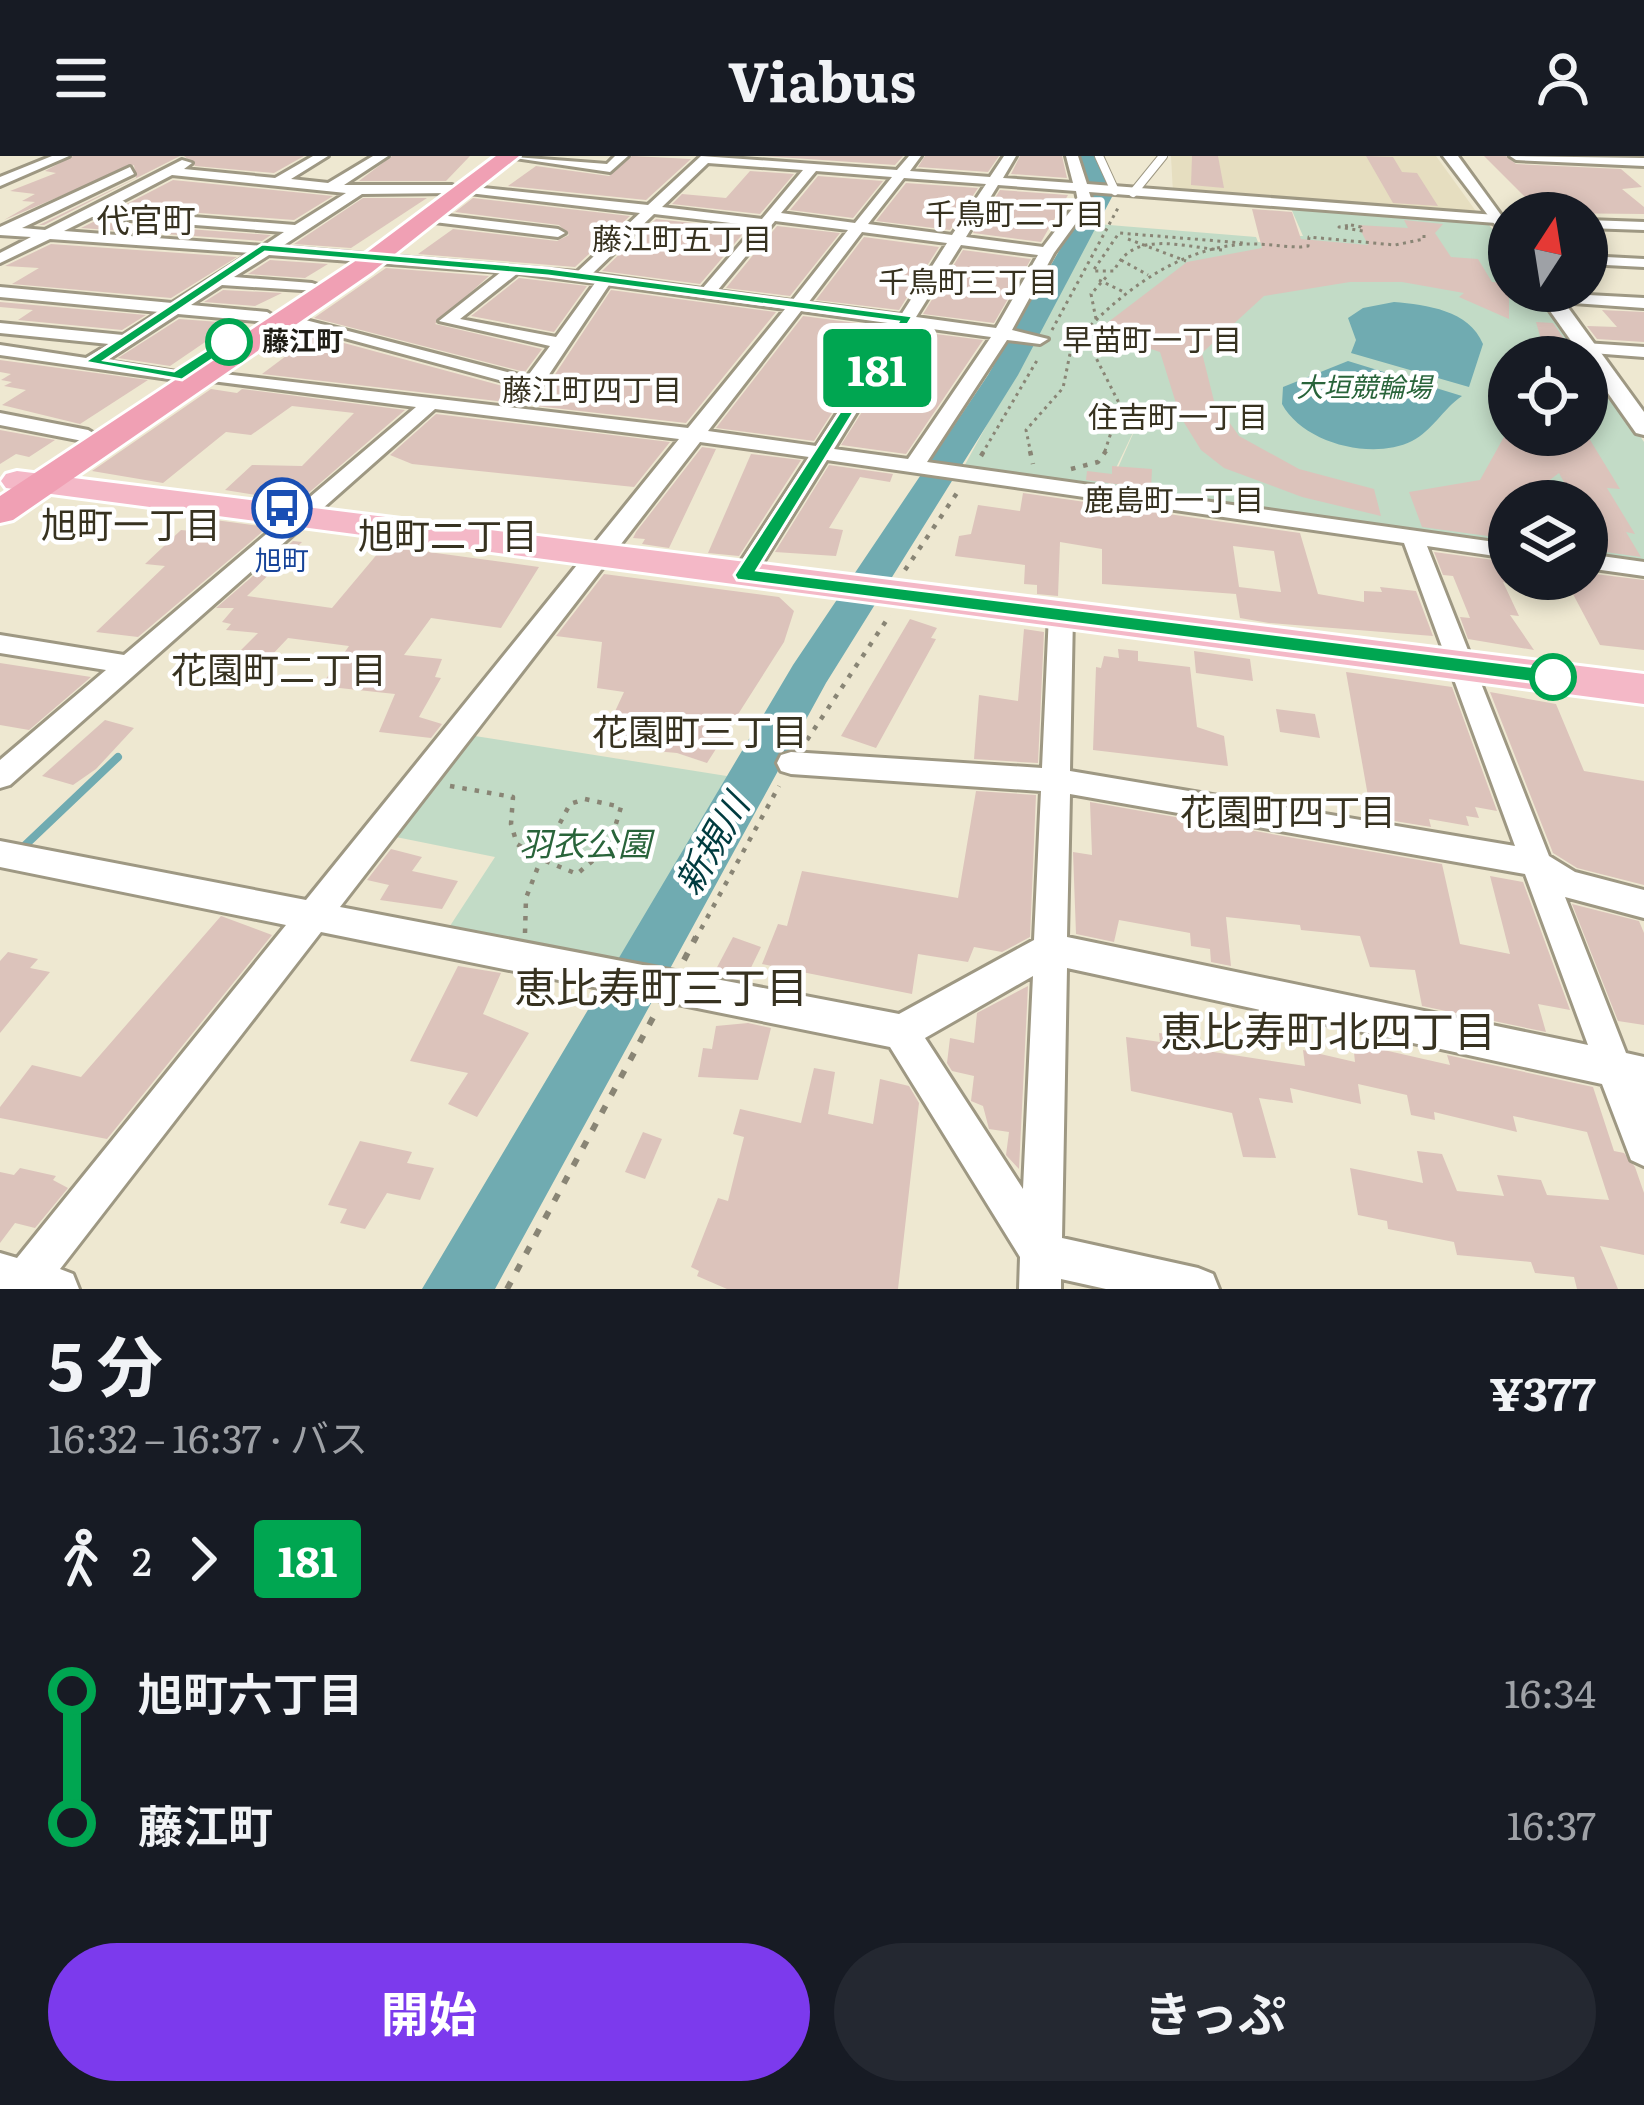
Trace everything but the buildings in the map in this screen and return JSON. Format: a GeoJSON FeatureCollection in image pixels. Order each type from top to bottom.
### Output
{"type":"FeatureCollection","features":[{"type":"Feature","properties":{"kind":"highway"},"geometry":{"type":"LineString","coordinates":[[15,492],[430,218],[492,156]]}},
{"type":"Feature","properties":{"kind":"highway"},"geometry":{"type":"LineString","coordinates":[[276,319],[312,288],[368,257],[508,156]]}},
{"type":"Feature","properties":{"kind":"highway"},"geometry":{"type":"LineString","coordinates":[[15,492],[88,436],[190,376]]}},
{"type":"Feature","properties":{"kind":"main road"},"geometry":{"type":"LineString","coordinates":[[15,492],[302,517],[1644,689]]}},
{"type":"Feature","properties":{"kind":"street"},"geometry":{"type":"LineString","coordinates":[[0,182],[63,156]]}},
{"type":"Feature","properties":{"kind":"street"},"geometry":{"type":"LineString","coordinates":[[0,259],[200,156]]}},
{"type":"Feature","properties":{"kind":"street"},"geometry":{"type":"LineString","coordinates":[[277,182],[322,156]]}},
{"type":"Feature","properties":{"kind":"street"},"geometry":{"type":"LineString","coordinates":[[331,187],[382,156]]}},
{"type":"Feature","properties":{"kind":"street"},"geometry":{"type":"LineString","coordinates":[[508,156],[610,168],[622,156]]}},
{"type":"Feature","properties":{"kind":"street"},"geometry":{"type":"LineString","coordinates":[[25,1283],[915,156]]}},
{"type":"Feature","properties":{"kind":"street"},"geometry":{"type":"LineString","coordinates":[[744,575],[1010,156]]}},
{"type":"Feature","properties":{"kind":"street"},"geometry":{"type":"LineString","coordinates":[[917,468],[1005,333],[1047,252],[1085,201],[1087,189],[1072,156]]}},
{"type":"Feature","properties":{"kind":"street"},"geometry":{"type":"LineString","coordinates":[[1450,156],[1488,201]]}},
{"type":"Feature","properties":{"kind":"street"},"geometry":{"type":"LineString","coordinates":[[1516,156],[1632,160]]}},
{"type":"Feature","properties":{"kind":"street"},"geometry":{"type":"LineString","coordinates":[[581,276],[707,157],[810,170],[1488,218]]}},
{"type":"Feature","properties":{"kind":"street"},"geometry":{"type":"LineString","coordinates":[[2,231],[141,165]]}},
{"type":"Feature","properties":{"kind":"street"},"geometry":{"type":"LineString","coordinates":[[224,177],[244,166]]}},
{"type":"Feature","properties":{"kind":"street"},"geometry":{"type":"LineString","coordinates":[[708,292],[810,170]]}},
{"type":"Feature","properties":{"kind":"street"},"geometry":{"type":"LineString","coordinates":[[169,171],[359,190],[461,189],[859,227],[1047,252]]}},
{"type":"Feature","properties":{"kind":"street"},"geometry":{"type":"LineString","coordinates":[[92,362],[262,248],[359,190]]}},
{"type":"Feature","properties":{"kind":"street"},"geometry":{"type":"LineString","coordinates":[[88,212],[294,229]]}},
{"type":"Feature","properties":{"kind":"street"},"geometry":{"type":"LineString","coordinates":[[430,218],[558,233]]}},
{"type":"Feature","properties":{"kind":"street"},"geometry":{"type":"LineString","coordinates":[[1608,225],[1644,226]]}},
{"type":"Feature","properties":{"kind":"street"},"geometry":{"type":"LineString","coordinates":[[2,231],[515,268],[1044,340]]}},
{"type":"Feature","properties":{"kind":"street"},"geometry":{"type":"LineString","coordinates":[[1608,261],[1644,263]]}},
{"type":"Feature","properties":{"kind":"street"},"geometry":{"type":"LineString","coordinates":[[515,268],[447,321],[560,344]]}},
{"type":"Feature","properties":{"kind":"street"},"geometry":{"type":"LineString","coordinates":[[508,412],[534,384],[607,279]]}},
{"type":"Feature","properties":{"kind":"street"},"geometry":{"type":"LineString","coordinates":[[215,280],[312,288]]}},
{"type":"Feature","properties":{"kind":"street"},"geometry":{"type":"LineString","coordinates":[[0,292],[276,319],[534,384]]}},
{"type":"Feature","properties":{"kind":"street"},"geometry":{"type":"LineString","coordinates":[[1608,300],[1644,303]]}},
{"type":"Feature","properties":{"kind":"street"},"geometry":{"type":"LineString","coordinates":[[0,328],[125,340]]}},
{"type":"Feature","properties":{"kind":"street"},"geometry":{"type":"LineString","coordinates":[[0,350],[694,435],[966,475],[1036,480],[1488,548]]}},
{"type":"Feature","properties":{"kind":"street"},"geometry":{"type":"LineString","coordinates":[[1608,350],[1644,352]]}},
{"type":"Feature","properties":{"kind":"street"},"geometry":{"type":"LineString","coordinates":[[1608,376],[1640,416]]}},
{"type":"Feature","properties":{"kind":"street"},"geometry":{"type":"LineString","coordinates":[[0,777],[430,404]]}},
{"type":"Feature","properties":{"kind":"street"},"geometry":{"type":"LineString","coordinates":[[0,419],[88,436]]}},
{"type":"Feature","properties":{"kind":"street"},"geometry":{"type":"LineString","coordinates":[[1413,538],[1535,863],[1629,1072],[1644,1147]]}},
{"type":"Feature","properties":{"kind":"street"},"geometry":{"type":"LineString","coordinates":[[1608,565],[1644,569]]}},
{"type":"Feature","properties":{"kind":"street"},"geometry":{"type":"LineString","coordinates":[[1041,1272],[1061,614]]}},
{"type":"Feature","properties":{"kind":"street"},"geometry":{"type":"LineString","coordinates":[[0,644],[133,664]]}},
{"type":"Feature","properties":{"kind":"street"},"geometry":{"type":"LineString","coordinates":[[791,763],[1054,780],[1535,863],[1567,884],[1644,904]]}},
{"type":"Feature","properties":{"kind":"street"},"geometry":{"type":"LineString","coordinates":[[0,854],[901,1032],[1050,949],[1629,1072]]}},
{"type":"Feature","properties":{"kind":"street"},"geometry":{"type":"LineString","coordinates":[[901,1032],[1041,1272]]}},
{"type":"Feature","properties":{"kind":"street"},"geometry":{"type":"LineString","coordinates":[[1041,1272],[1198,1289]]}},
{"type":"Feature","properties":{"kind":"lane"},"geometry":{"type":"LineString","coordinates":[[1099,156],[1121,192],[1162,157]]}},
{"type":"Feature","properties":{"kind":"lane"},"geometry":{"type":"LineString","coordinates":[[1143,156],[1162,157]]}},
{"type":"Feature","properties":{"kind":"path"},"geometry":{"type":"LineString","coordinates":[[507,1289],[666,985],[791,763],[895,608],[891,593],[1044,340],[1121,192]]}},
{"type":"Feature","properties":{"kind":"path"},"geometry":{"type":"LineString","coordinates":[[1114,271],[1093,272],[1118,233],[1299,248],[1308,246],[1309,237],[1381,244],[1424,238],[1419,221]]}},
{"type":"Feature","properties":{"kind":"path"},"geometry":{"type":"LineString","coordinates":[[1363,229],[1374,230],[1381,244]]}},
{"type":"Feature","properties":{"kind":"path"},"geometry":{"type":"LineString","coordinates":[[1128,239],[1186,261]]}},
{"type":"Feature","properties":{"kind":"path"},"geometry":{"type":"LineString","coordinates":[[1096,319],[1090,308],[1099,280],[1114,271],[1123,251],[1137,243],[1223,250]]}},
{"type":"Feature","properties":{"kind":"path"},"geometry":{"type":"LineString","coordinates":[[1072,344],[1063,388],[1026,430],[1036,480],[1098,463],[1110,446],[1120,405],[1090,346],[1088,329],[1096,319],[1148,274],[1249,244]]}},
{"type":"Feature","properties":{"kind":"path"},"geometry":{"type":"LineString","coordinates":[[1121,260],[1148,274]]}},
{"type":"Feature","properties":{"kind":"path"},"geometry":{"type":"LineString","coordinates":[[1099,280],[1126,293]]}},
{"type":"Feature","properties":{"kind":"path"},"geometry":{"type":"LineString","coordinates":[[1044,340],[1090,346]]}},
{"type":"Feature","properties":{"kind":"path"},"geometry":{"type":"LineString","coordinates":[[420,780],[513,797],[517,844],[541,859],[577,874],[600,861],[619,832],[621,807],[585,799],[570,804],[541,859],[526,898],[524,956]]}},
{"type":"Feature","properties":{"kind":"shaded area"},"geometry":{"type":"Polygon","coordinates":[[[1171,156],[1436,156],[1478,214],[1173,193],[1171,156]]]}},
{"type":"Feature","properties":{"kind":"green space","name":"大垣競輪場"},"geometry":{"type":"Polygon","coordinates":[[[1290,206],[1484,219],[1488,224],[1488,312],[1554,312],[1572,336],[1488,336],[1488,456],[1608,456],[1608,388],[1644,442],[1644,569],[1608,564],[1608,480],[1488,480],[1488,548],[1106,495],[1140,418],[1104,493],[961,472],[1097,224],[1256,237],[1258,242],[1293,246],[1291,236],[1303,236],[1290,206]]]}},
{"type":"Feature","properties":{"kind":"green space","name":"羽衣公園"},"geometry":{"type":"Polygon","coordinates":[[[475,736],[733,777],[617,961],[448,929],[495,857],[391,836],[475,736]]]}},
{"type":"Feature","properties":{"kind":"water"},"geometry":{"type":"Polygon","coordinates":[[[1394,302],[1446,311],[1477,333],[1483,344],[1469,387],[1351,353],[1356,340],[1348,318],[1363,308],[1394,302]]]}},
{"type":"Feature","properties":{"kind":"water"},"geometry":{"type":"Polygon","coordinates":[[[1348,361],[1462,396],[1412,441],[1378,449],[1340,445],[1292,418],[1282,404],[1283,387],[1348,361]]]}},
{"type":"Feature","properties":{"kind":"waterway","name":"新規川"},"geometry":{"type":"LineString","coordinates":[[457,1289],[808,676],[1003,375],[1102,195],[1086,156]]}},
{"type":"Feature","properties":{"kind":"waterway"},"geometry":{"type":"LineString","coordinates":[[19,851],[118,757]]}},
{"type":"Feature","properties":{"kind":"bus line","name":"181"},"geometry":{"type":"LineString","coordinates":[[229,342],[177,376],[92,362],[262,248],[548,272],[908,319],[744,575],[1553,677]]}},
{"type":"Feature","properties":{"kind":"place","name":"藤江町"},"geometry":{"type":"Point","coordinates":[229,342]}},
{"type":"Feature","properties":{"kind":"place","name":"旭町"},"geometry":{"type":"Point","coordinates":[282,508]}},
{"type":"Feature","properties":{"kind":"district","name":"千鳥町二丁目"},"geometry":{"type":"Point","coordinates":[1015,215]}},
{"type":"Feature","properties":{"kind":"district","name":"代官町"},"geometry":{"type":"Point","coordinates":[146,220]}},
{"type":"Feature","properties":{"kind":"district","name":"藤江町五丁目"},"geometry":{"type":"Point","coordinates":[682,240]}},
{"type":"Feature","properties":{"kind":"district","name":"千鳥町三丁目"},"geometry":{"type":"Point","coordinates":[968,283]}},
{"type":"Feature","properties":{"kind":"district","name":"早苗町一丁目"},"geometry":{"type":"Point","coordinates":[1152,341]}},
{"type":"Feature","properties":{"kind":"district","name":"藤江町四丁目"},"geometry":{"type":"Point","coordinates":[592,391]}},
{"type":"Feature","properties":{"kind":"district","name":"住吉町一丁目"},"geometry":{"type":"Point","coordinates":[1178,418]}},
{"type":"Feature","properties":{"kind":"district","name":"鹿島町一丁目"},"geometry":{"type":"Point","coordinates":[1174,501]}},
{"type":"Feature","properties":{"kind":"district","name":"旭町一丁目"},"geometry":{"type":"Point","coordinates":[131,525]}},
{"type":"Feature","properties":{"kind":"district","name":"旭町二丁目"},"geometry":{"type":"Point","coordinates":[448,536]}},
{"type":"Feature","properties":{"kind":"district","name":"花園町二丁目"},"geometry":{"type":"Point","coordinates":[279,670]}},
{"type":"Feature","properties":{"kind":"district","name":"花園町三丁目"},"geometry":{"type":"Point","coordinates":[700,732]}},
{"type":"Feature","properties":{"kind":"district","name":"花園町四丁目"},"geometry":{"type":"Point","coordinates":[1288,812]}},
{"type":"Feature","properties":{"kind":"district","name":"恵比寿町三丁目"},"geometry":{"type":"Point","coordinates":[661,988]}},
{"type":"Feature","properties":{"kind":"district","name":"恵比寿町北四丁目"},"geometry":{"type":"Point","coordinates":[1328,1032]}}]}
